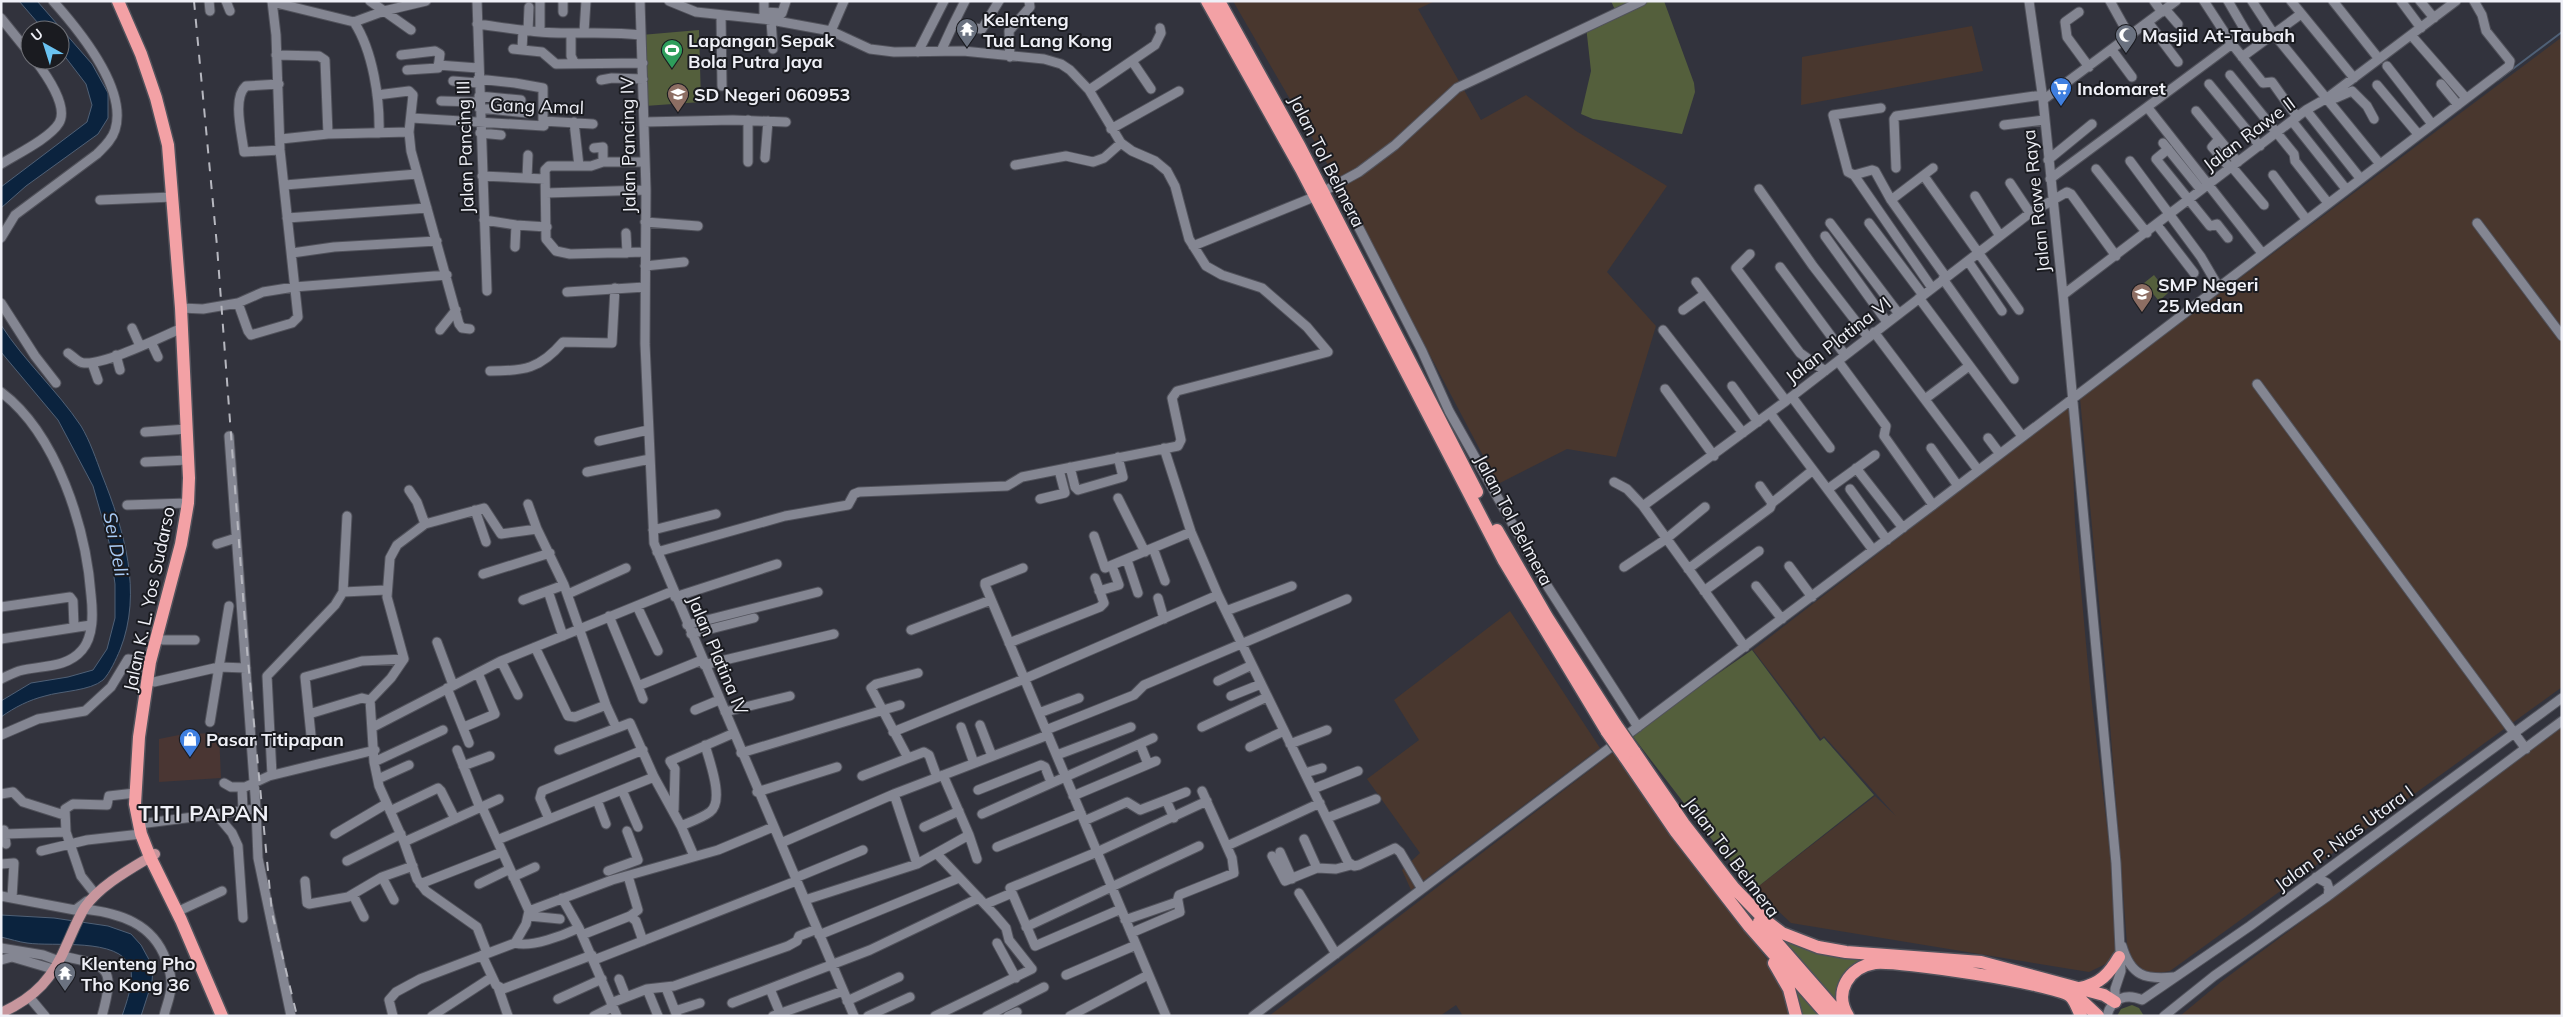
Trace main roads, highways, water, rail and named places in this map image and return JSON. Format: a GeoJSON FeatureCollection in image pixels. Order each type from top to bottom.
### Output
{"type":"FeatureCollection","features":[{"type":"Feature","properties":{"kind":"highway","name":"Jalan K. L. Yos Sudarso"},"geometry":{"type":"LineString","coordinates":[[118,1],[142,54],[168,145],[185,307],[182,328],[187,428],[188,502],[180,544],[150,662],[144,730],[141,793],[142,827]]}},
{"type":"Feature","properties":{"kind":"highway","name":"Jalan K. L. Yos Sudarso"},"geometry":{"type":"LineString","coordinates":[[127,1],[153,62],[178,157],[195,495],[186,553],[163,640],[144,730],[134,793],[142,827],[153,856],[222,1016]]}},
{"type":"Feature","properties":{"kind":"highway","name":"Jalan Tol Belmera"},"geometry":{"type":"LineString","coordinates":[[1208,1],[1283,134],[1504,561],[1629,754],[1676,832],[1749,926],[1828,1016]]}},
{"type":"Feature","properties":{"kind":"highway","name":"Jalan Tol Belmera"},"geometry":{"type":"LineString","coordinates":[[1219,1],[1300,147],[1505,544],[1612,728]]}},
{"type":"Feature","properties":{"kind":"highway","name":"Jalan Tol Belmera"},"geometry":{"type":"LineString","coordinates":[[1629,754],[1761,925],[1840,1016]]}},
{"type":"Feature","properties":{"kind":"highway","name":"Jalan K. L. Yos Sudarso"},"geometry":{"type":"LineString","coordinates":[[153,856],[181,910],[228,1016]]}},
{"type":"Feature","properties":{"kind":"highway"},"geometry":{"type":"LineString","coordinates":[[1733,887],[1765,920],[1782,932],[1818,947],[1846,952],[1981,962],[2072,992],[2098,1016]]}},
{"type":"Feature","properties":{"kind":"highway"},"geometry":{"type":"LineString","coordinates":[[1749,926],[1789,989],[1796,1016]]}},
{"type":"Feature","properties":{"kind":"highway"},"geometry":{"type":"LineString","coordinates":[[2072,992],[2094,985],[2103,979],[2119,957]]}},
{"type":"Feature","properties":{"kind":"highway"},"geometry":{"type":"LineString","coordinates":[[1848,1016],[1842,997],[1847,979],[1852,972],[1876,963],[1938,969],[2072,992],[2104,995],[2115,1002]]}},
{"type":"Feature","properties":{"kind":"highway"},"geometry":{"type":"LineString","coordinates":[[2072,992],[2081,1016]]}},
{"type":"Feature","properties":{"kind":"main road"},"geometry":{"type":"LineString","coordinates":[[1,1013],[30,998],[60,958],[88,904],[153,856]]}},
{"type":"Feature","properties":{"kind":"water"},"geometry":{"type":"Polygon","coordinates":[[[19,1],[37,1],[54,20],[35,20],[19,1]]]}},
{"type":"Feature","properties":{"kind":"water"},"geometry":{"type":"Polygon","coordinates":[[[70,39],[92,64],[108,93],[108,118],[98,134],[26,186],[1,208],[1,187],[87,122],[92,105],[86,84],[70,63],[70,39]]]}},
{"type":"Feature","properties":{"kind":"water","name":"Sei Deli"},"geometry":{"type":"Polygon","coordinates":[[[1,325],[20,351],[72,413],[87,438],[110,496],[123,539],[128,561],[130,606],[127,628],[120,650],[103,680],[83,689],[52,694],[33,700],[1,717],[1,701],[31,683],[68,677],[93,670],[107,649],[115,618],[115,584],[109,542],[93,486],[58,420],[1,352],[1,325]]]}},
{"type":"Feature","properties":{"kind":"water"},"geometry":{"type":"Polygon","coordinates":[[[1,915],[54,918],[108,926],[131,934],[141,945],[153,967],[152,982],[141,1016],[122,1016],[131,978],[130,967],[124,958],[113,951],[100,947],[27,943],[1,937],[1,915]]]}},
{"type":"Feature","properties":{"kind":"waterway"},"geometry":{"type":"LineString","coordinates":[[2498,80],[2562,32]]}},
{"type":"Feature","properties":{"kind":"railway"},"geometry":{"type":"LineString","coordinates":[[194,1],[217,246],[247,650],[272,913],[297,1016]]}},
{"type":"Feature","properties":{"kind":"place","name":"Kelenteng Tua Lang Kong"},"geometry":{"type":"Point","coordinates":[967,48]}},
{"type":"Feature","properties":{"kind":"place","name":"Masjid At-Taubah"},"geometry":{"type":"Point","coordinates":[2126,54]}},
{"type":"Feature","properties":{"kind":"place","name":"Lapangan Sepak Bola Putra Jaya"},"geometry":{"type":"Point","coordinates":[672,69]}},
{"type":"Feature","properties":{"kind":"place","name":"Indomaret"},"geometry":{"type":"Point","coordinates":[2061,107]}},
{"type":"Feature","properties":{"kind":"place","name":"SD Negeri 060953"},"geometry":{"type":"Point","coordinates":[678,113]}},
{"type":"Feature","properties":{"kind":"place","name":"SMP Negeri 25 Medan"},"geometry":{"type":"Point","coordinates":[2142,313]}},
{"type":"Feature","properties":{"kind":"place","name":"Pasar Titipapan"},"geometry":{"type":"Point","coordinates":[190,758]}},
{"type":"Feature","properties":{"kind":"place","name":"Klenteng Pho Tho Kong 36"},"geometry":{"type":"Point","coordinates":[65,992]}},
{"type":"Feature","properties":{"kind":"district","name":"TITI PAPAN"},"geometry":{"type":"Point","coordinates":[204,813]}}]}
